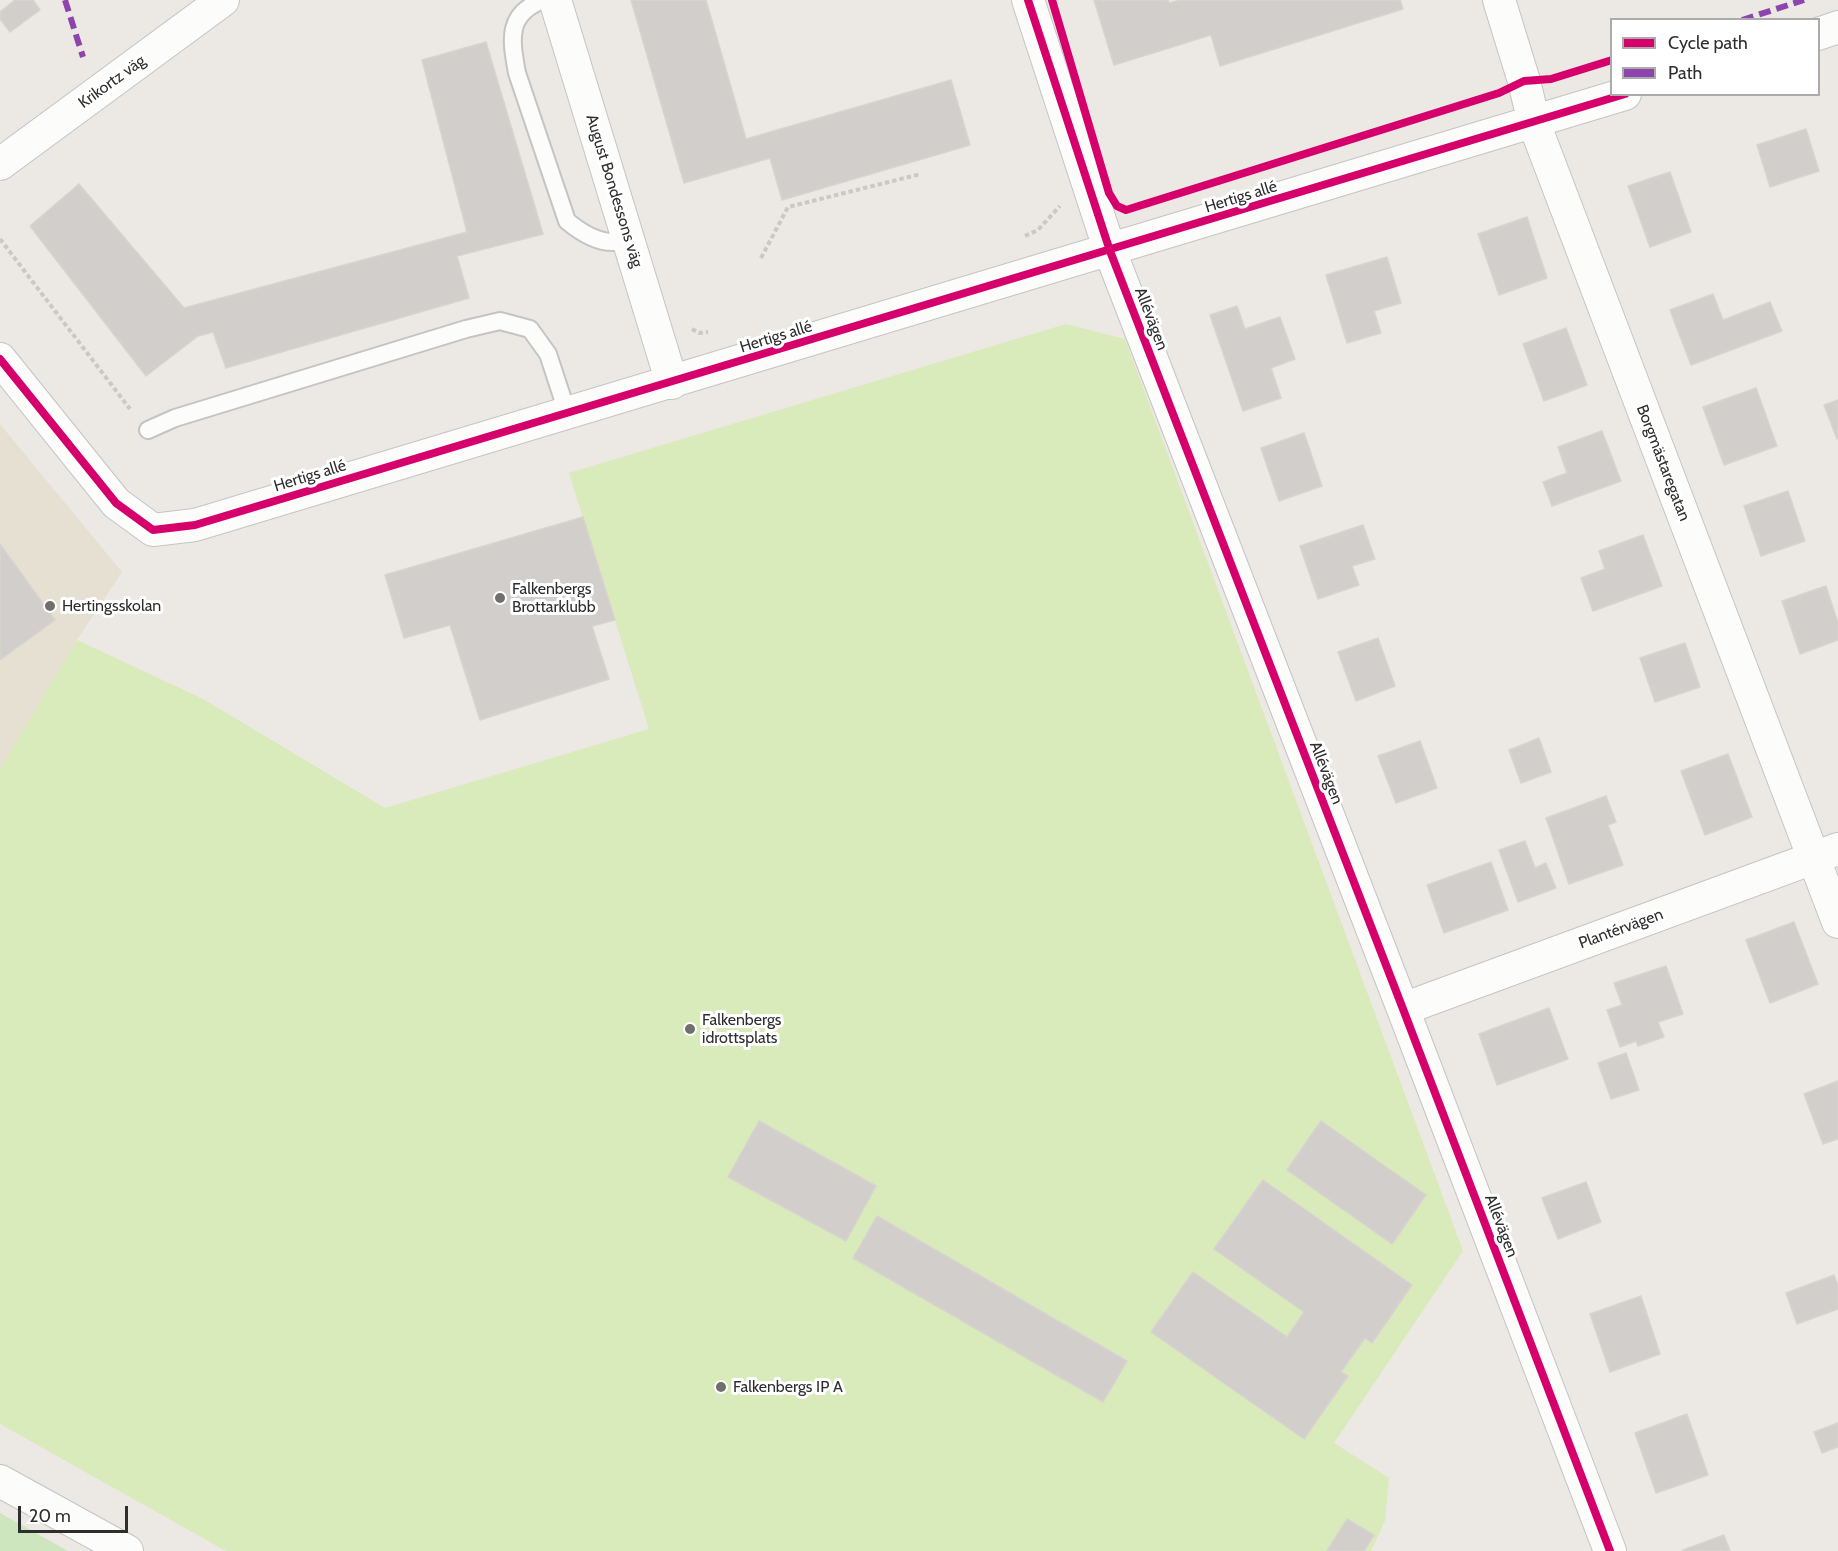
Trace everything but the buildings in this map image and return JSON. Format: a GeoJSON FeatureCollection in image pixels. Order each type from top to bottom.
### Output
{"type":"FeatureCollection","features":[{"type":"Feature","properties":{"kind":"street","name":"Krikortz väg"},"geometry":{"type":"LineString","coordinates":[[0,164],[223,0]]}},
{"type":"Feature","properties":{"kind":"street","name":"August Bondessons väg"},"geometry":{"type":"LineString","coordinates":[[555,0],[672,383]]}},
{"type":"Feature","properties":{"kind":"street","name":"Allévägen"},"geometry":{"type":"LineString","coordinates":[[1028,0],[1110,251],[1610,1551]]}},
{"type":"Feature","properties":{"kind":"street","name":"Borgmästaregatan"},"geometry":{"type":"LineString","coordinates":[[1498,0],[1524,81],[1534,123],[1826,853],[1838,922]]}},
{"type":"Feature","properties":{"kind":"street"},"geometry":{"type":"LineString","coordinates":[[1820,33],[1838,27]]}},
{"type":"Feature","properties":{"kind":"street","name":"Hertigs allé"},"geometry":{"type":"LineString","coordinates":[[0,359],[116,503],[153,530],[195,525],[1619,96]]}},
{"type":"Feature","properties":{"kind":"street","name":"Plantérvägen"},"geometry":{"type":"LineString","coordinates":[[1403,1009],[1826,853]]}},
{"type":"Feature","properties":{"kind":"street"},"geometry":{"type":"LineString","coordinates":[[0,1481],[127,1551]]}},
{"type":"Feature","properties":{"kind":"lane"},"geometry":{"type":"LineString","coordinates":[[543,0],[533,4],[521,15],[512,32],[513,50],[517,73],[567,221],[579,231],[599,239],[615,242],[628,237]]}},
{"type":"Feature","properties":{"kind":"lane"},"geometry":{"type":"LineString","coordinates":[[148,430],[175,418],[466,328],[500,321],[530,329],[536,337],[548,354],[567,412]]}},
{"type":"Feature","properties":{"kind":"path"},"geometry":{"type":"LineString","coordinates":[[760,258],[788,207],[921,174]]}},
{"type":"Feature","properties":{"kind":"path"},"geometry":{"type":"LineString","coordinates":[[1022,238],[1038,230],[1065,200]]}},
{"type":"Feature","properties":{"kind":"path"},"geometry":{"type":"LineString","coordinates":[[0,239],[109,383],[148,430]]}},
{"type":"Feature","properties":{"kind":"path"},"geometry":{"type":"LineString","coordinates":[[689,328],[699,333],[717,331]]}},
{"type":"Feature","properties":{"kind":"shaded area","name":"Hertingsskolan"},"geometry":{"type":"Polygon","coordinates":[[[0,424],[122,572],[77,640],[0,769],[0,424]]]}},
{"type":"Feature","properties":{"kind":"green space","name":"Falkenbergs idrottsplats"},"geometry":{"type":"Polygon","coordinates":[[[1066,324],[1125,339],[1463,1251],[1334,1443],[1389,1478],[1385,1521],[1371,1551],[226,1551],[0,1424],[0,769],[77,640],[203,699],[385,808],[649,729],[569,473],[1066,324]]]}},
{"type":"Feature","properties":{"kind":"green space"},"geometry":{"type":"Polygon","coordinates":[[[0,1513],[68,1551],[0,1551],[0,1513]]]}},
{"type":"Feature","properties":{"kind":"marked path"},"geometry":{"type":"LineString","coordinates":[[65,0],[83,57]]}},
{"type":"Feature","properties":{"kind":"marked path"},"geometry":{"type":"LineString","coordinates":[[1748,18],[1804,0]]}},
{"type":"Feature","properties":{"kind":"cycle path"},"geometry":{"type":"LineString","coordinates":[[1028,0],[1110,251],[1610,1551]]}},
{"type":"Feature","properties":{"kind":"cycle path"},"geometry":{"type":"LineString","coordinates":[[1052,0],[1109,193],[1117,206],[1126,210],[1499,93],[1524,81],[1551,79],[1610,61]]}},
{"type":"Feature","properties":{"kind":"cycle path"},"geometry":{"type":"LineString","coordinates":[[0,359],[116,503],[153,530],[195,525],[1618,96]]}},
{"type":"Feature","properties":{"kind":"place","name":"Falkenbergs Brottarklubb"},"geometry":{"type":"Point","coordinates":[500,598]}},
{"type":"Feature","properties":{"kind":"place","name":"Hertingsskolan"},"geometry":{"type":"Point","coordinates":[50,606]}},
{"type":"Feature","properties":{"kind":"place","name":"Falkenbergs idrottsplats"},"geometry":{"type":"Point","coordinates":[690,1029]}},
{"type":"Feature","properties":{"kind":"place","name":"Falkenbergs IP A"},"geometry":{"type":"Point","coordinates":[721,1387]}}]}
